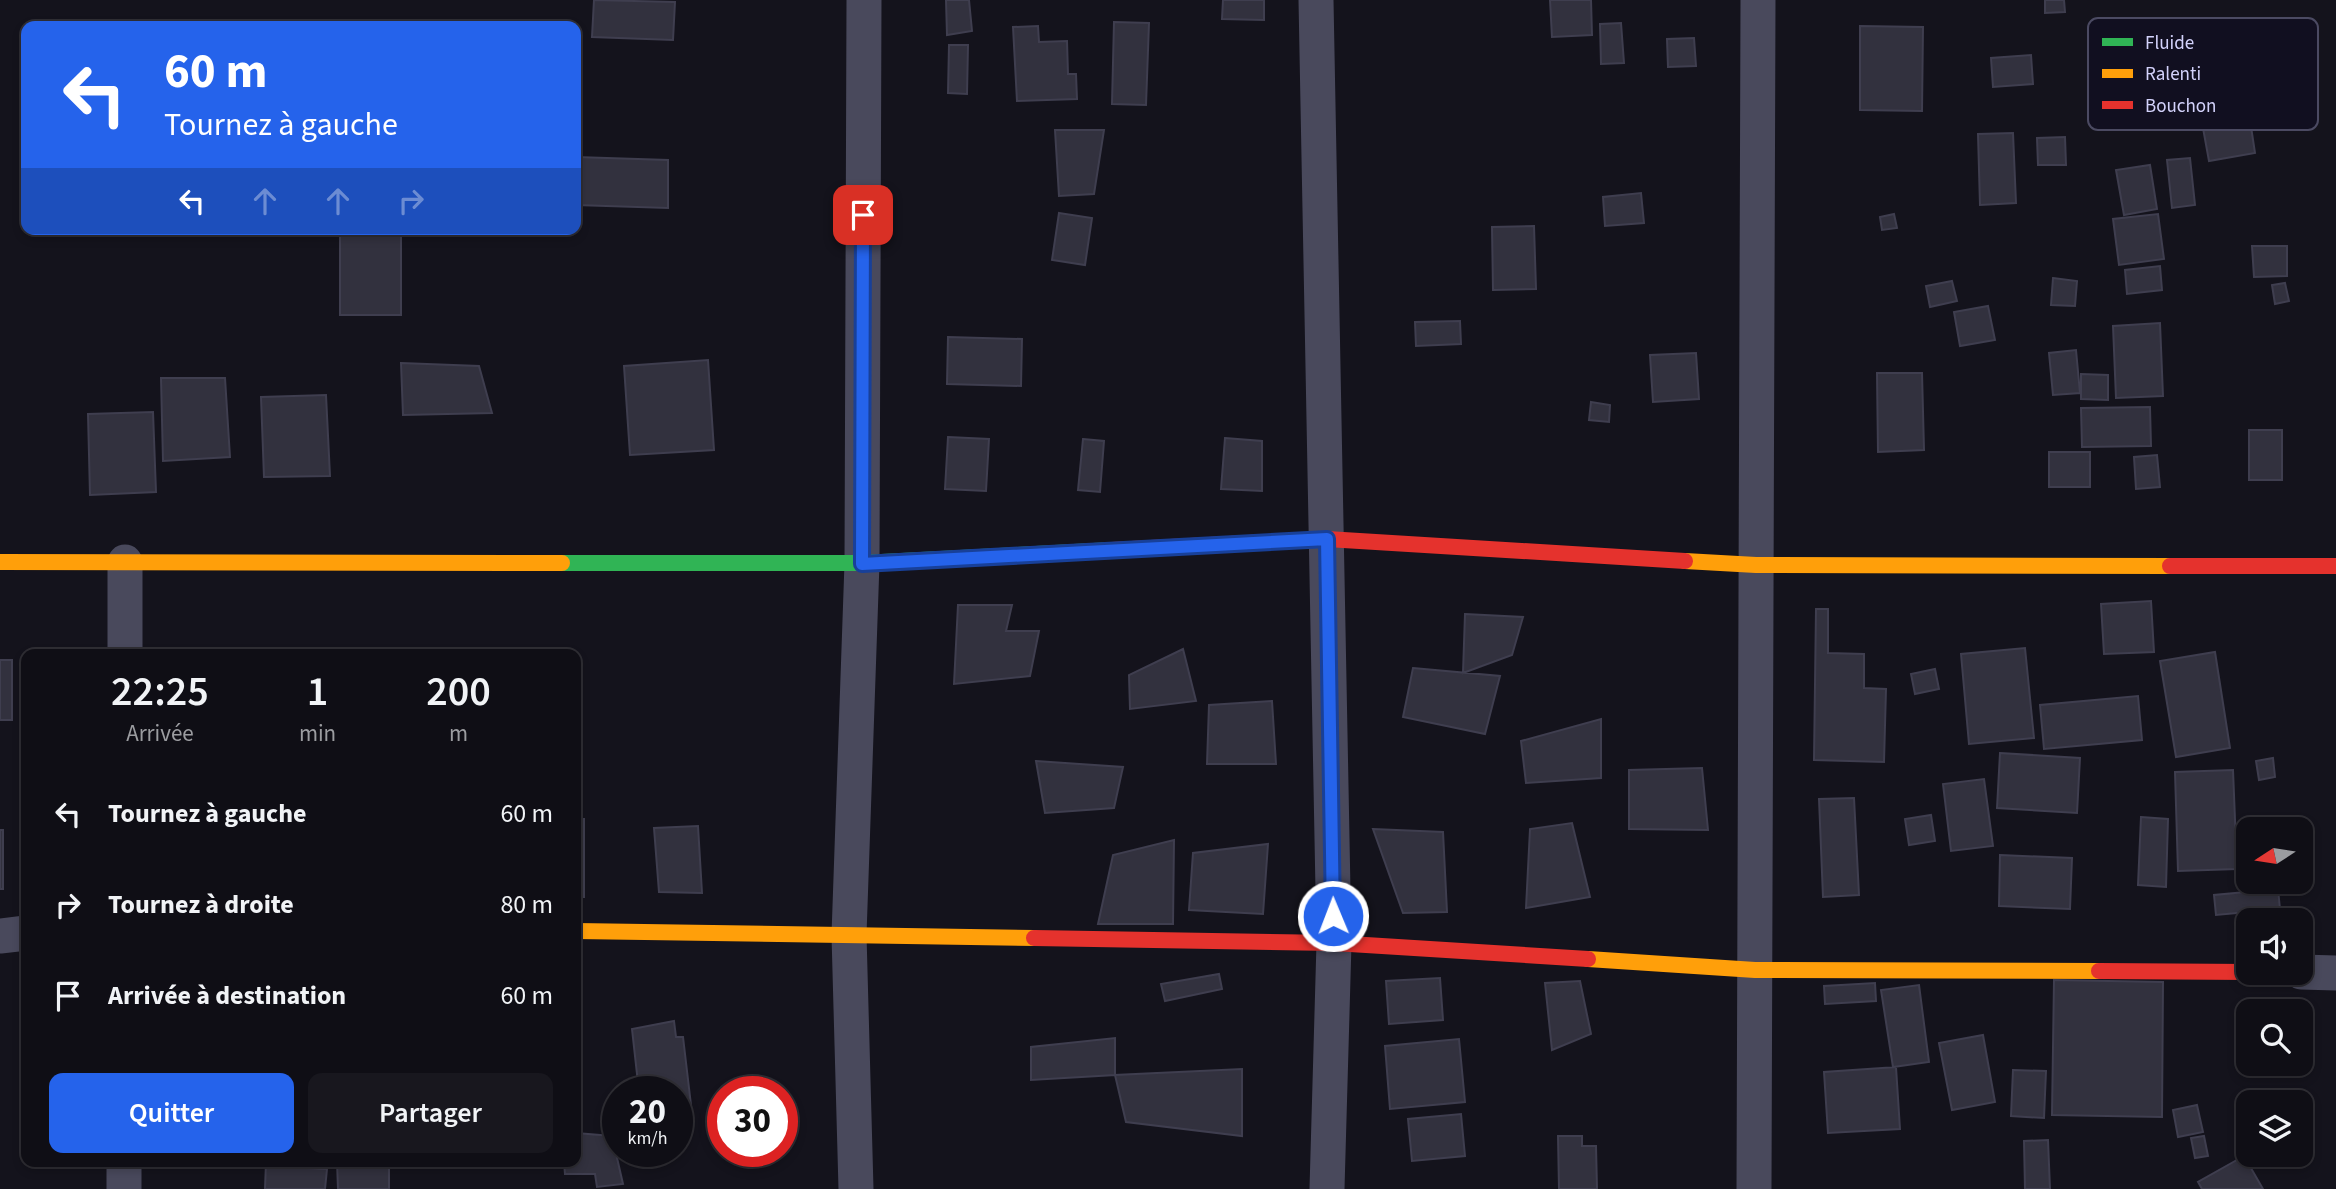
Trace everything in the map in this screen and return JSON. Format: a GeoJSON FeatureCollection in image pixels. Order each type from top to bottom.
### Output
{"type":"FeatureCollection","features":[{"type":"Feature","properties":{"kind":"street"},"geometry":{"type":"LineString","coordinates":[[856,1189],[849,935],[862,564],[864,0]]}},
{"type":"Feature","properties":{"kind":"street"},"geometry":{"type":"LineString","coordinates":[[1317,0],[1334,943],[1327,1189]]}},
{"type":"Feature","properties":{"kind":"street"},"geometry":{"type":"LineString","coordinates":[[1754,1189],[1758,0]]}},
{"type":"Feature","properties":{"kind":"street"},"geometry":{"type":"LineString","coordinates":[[0,562],[862,564],[1327,539],[1756,565],[2336,566]]}},
{"type":"Feature","properties":{"kind":"street"},"geometry":{"type":"LineString","coordinates":[[125,562],[125,649]]}},
{"type":"Feature","properties":{"kind":"street"},"geometry":{"type":"LineString","coordinates":[[581,931],[1334,943],[1755,970],[2236,972]]}},
{"type":"Feature","properties":{"kind":"street"},"geometry":{"type":"LineString","coordinates":[[0,936],[21,934]]}},
{"type":"Feature","properties":{"kind":"street"},"geometry":{"type":"LineString","coordinates":[[2313,972],[2336,973]]}},
{"type":"Feature","properties":{"kind":"street"},"geometry":{"type":"LineString","coordinates":[[124,1167],[124,1189]]}},
{"type":"Feature","properties":{"kind":"building"},"geometry":{"type":"Polygon","coordinates":[[[594,0],[675,2],[673,40],[592,37],[594,0]]]}},
{"type":"Feature","properties":{"kind":"building"},"geometry":{"type":"Polygon","coordinates":[[[946,0],[969,0],[972,31],[947,35],[946,0]]]}},
{"type":"Feature","properties":{"kind":"building"},"geometry":{"type":"Polygon","coordinates":[[[1223,0],[1264,0],[1264,20],[1222,19],[1223,0]]]}},
{"type":"Feature","properties":{"kind":"building"},"geometry":{"type":"Polygon","coordinates":[[[1550,0],[1591,0],[1592,35],[1552,37],[1550,0]]]}},
{"type":"Feature","properties":{"kind":"building"},"geometry":{"type":"Polygon","coordinates":[[[2045,0],[2064,0],[2065,12],[2045,13],[2045,0]]]}},
{"type":"Feature","properties":{"kind":"building"},"geometry":{"type":"Polygon","coordinates":[[[1114,22],[1149,23],[1146,105],[1112,104],[1114,22]]]}},
{"type":"Feature","properties":{"kind":"building"},"geometry":{"type":"Polygon","coordinates":[[[1621,23],[1624,63],[1601,64],[1600,24],[1621,23]]]}},
{"type":"Feature","properties":{"kind":"building"},"geometry":{"type":"Polygon","coordinates":[[[1038,26],[1039,42],[1067,41],[1068,74],[1076,74],[1077,99],[1017,101],[1013,27],[1038,26]]]}},
{"type":"Feature","properties":{"kind":"building"},"geometry":{"type":"Polygon","coordinates":[[[1860,26],[1923,27],[1922,111],[1860,110],[1860,26]]]}},
{"type":"Feature","properties":{"kind":"building"},"geometry":{"type":"Polygon","coordinates":[[[1694,38],[1696,66],[1668,67],[1667,39],[1694,38]]]}},
{"type":"Feature","properties":{"kind":"building"},"geometry":{"type":"Polygon","coordinates":[[[949,45],[968,45],[967,94],[948,93],[949,45]]]}},
{"type":"Feature","properties":{"kind":"building"},"geometry":{"type":"Polygon","coordinates":[[[2031,55],[2033,84],[1993,87],[1991,58],[2031,55]]]}},
{"type":"Feature","properties":{"kind":"building"},"geometry":{"type":"Polygon","coordinates":[[[1055,130],[1104,130],[1094,194],[1059,196],[1055,130]]]}},
{"type":"Feature","properties":{"kind":"building"},"geometry":{"type":"Polygon","coordinates":[[[2203,130],[2252,130],[2255,153],[2209,161],[2203,130]]]}},
{"type":"Feature","properties":{"kind":"building"},"geometry":{"type":"Polygon","coordinates":[[[2013,133],[2016,203],[1980,205],[1978,134],[2013,133]]]}},
{"type":"Feature","properties":{"kind":"building"},"geometry":{"type":"Polygon","coordinates":[[[2065,137],[2066,165],[2038,165],[2037,138],[2065,137]]]}},
{"type":"Feature","properties":{"kind":"building"},"geometry":{"type":"Polygon","coordinates":[[[581,157],[668,160],[668,208],[581,205],[581,157]]]}},
{"type":"Feature","properties":{"kind":"building"},"geometry":{"type":"Polygon","coordinates":[[[2190,158],[2195,205],[2172,208],[2167,160],[2190,158]]]}},
{"type":"Feature","properties":{"kind":"building"},"geometry":{"type":"Polygon","coordinates":[[[2150,165],[2157,209],[2124,215],[2116,170],[2150,165]]]}},
{"type":"Feature","properties":{"kind":"building"},"geometry":{"type":"Polygon","coordinates":[[[1641,193],[1644,223],[1605,226],[1603,197],[1641,193]]]}},
{"type":"Feature","properties":{"kind":"building"},"geometry":{"type":"Polygon","coordinates":[[[1059,213],[1092,218],[1085,265],[1052,260],[1059,213]]]}},
{"type":"Feature","properties":{"kind":"building"},"geometry":{"type":"Polygon","coordinates":[[[1894,214],[1897,228],[1882,230],[1880,217],[1894,214]]]}},
{"type":"Feature","properties":{"kind":"building"},"geometry":{"type":"Polygon","coordinates":[[[2158,214],[2164,259],[2119,265],[2113,219],[2158,214]]]}},
{"type":"Feature","properties":{"kind":"building"},"geometry":{"type":"Polygon","coordinates":[[[1534,226],[1536,289],[1493,290],[1492,227],[1534,226]]]}},
{"type":"Feature","properties":{"kind":"building"},"geometry":{"type":"Polygon","coordinates":[[[340,235],[401,235],[401,315],[340,315],[340,235]]]}},
{"type":"Feature","properties":{"kind":"building"},"geometry":{"type":"Polygon","coordinates":[[[2252,246],[2287,246],[2287,276],[2254,277],[2252,246]]]}},
{"type":"Feature","properties":{"kind":"building"},"geometry":{"type":"Polygon","coordinates":[[[2160,266],[2162,290],[2127,294],[2125,270],[2160,266]]]}},
{"type":"Feature","properties":{"kind":"building"},"geometry":{"type":"Polygon","coordinates":[[[2053,278],[2077,281],[2075,306],[2051,305],[2053,278]]]}},
{"type":"Feature","properties":{"kind":"building"},"geometry":{"type":"Polygon","coordinates":[[[1952,281],[1957,301],[1930,307],[1926,286],[1952,281]]]}},
{"type":"Feature","properties":{"kind":"building"},"geometry":{"type":"Polygon","coordinates":[[[2285,283],[2289,301],[2275,304],[2272,285],[2285,283]]]}},
{"type":"Feature","properties":{"kind":"building"},"geometry":{"type":"Polygon","coordinates":[[[1988,306],[1995,340],[1960,346],[1954,312],[1988,306]]]}},
{"type":"Feature","properties":{"kind":"building"},"geometry":{"type":"Polygon","coordinates":[[[1460,321],[1461,344],[1416,346],[1415,322],[1460,321]]]}},
{"type":"Feature","properties":{"kind":"building"},"geometry":{"type":"Polygon","coordinates":[[[2160,323],[2163,396],[2116,398],[2113,326],[2160,323]]]}},
{"type":"Feature","properties":{"kind":"building"},"geometry":{"type":"Polygon","coordinates":[[[948,337],[1022,339],[1021,386],[947,384],[948,337]]]}},
{"type":"Feature","properties":{"kind":"building"},"geometry":{"type":"Polygon","coordinates":[[[2076,350],[2080,393],[2053,395],[2049,353],[2076,350]]]}},
{"type":"Feature","properties":{"kind":"building"},"geometry":{"type":"Polygon","coordinates":[[[1696,353],[1699,399],[1653,402],[1650,355],[1696,353]]]}},
{"type":"Feature","properties":{"kind":"building"},"geometry":{"type":"Polygon","coordinates":[[[708,360],[714,450],[630,455],[624,366],[708,360]]]}},
{"type":"Feature","properties":{"kind":"building"},"geometry":{"type":"Polygon","coordinates":[[[401,363],[479,366],[492,413],[403,415],[401,363]]]}},
{"type":"Feature","properties":{"kind":"building"},"geometry":{"type":"Polygon","coordinates":[[[1877,373],[1922,373],[1924,450],[1878,452],[1877,373]]]}},
{"type":"Feature","properties":{"kind":"building"},"geometry":{"type":"Polygon","coordinates":[[[2081,374],[2108,375],[2108,400],[2081,399],[2081,374]]]}},
{"type":"Feature","properties":{"kind":"building"},"geometry":{"type":"Polygon","coordinates":[[[161,378],[225,378],[230,457],[163,461],[161,378]]]}},
{"type":"Feature","properties":{"kind":"building"},"geometry":{"type":"Polygon","coordinates":[[[326,395],[330,476],[264,477],[261,397],[326,395]]]}},
{"type":"Feature","properties":{"kind":"building"},"geometry":{"type":"Polygon","coordinates":[[[1591,402],[1610,405],[1609,422],[1589,420],[1591,402]]]}},
{"type":"Feature","properties":{"kind":"building"},"geometry":{"type":"Polygon","coordinates":[[[2150,407],[2151,446],[2082,447],[2081,408],[2150,407]]]}},
{"type":"Feature","properties":{"kind":"building"},"geometry":{"type":"Polygon","coordinates":[[[153,412],[156,492],[90,495],[88,414],[153,412]]]}},
{"type":"Feature","properties":{"kind":"building"},"geometry":{"type":"Polygon","coordinates":[[[2249,430],[2282,430],[2282,480],[2249,480],[2249,430]]]}},
{"type":"Feature","properties":{"kind":"building"},"geometry":{"type":"Polygon","coordinates":[[[948,437],[989,439],[986,491],[945,489],[948,437]]]}},
{"type":"Feature","properties":{"kind":"building"},"geometry":{"type":"Polygon","coordinates":[[[1225,438],[1262,441],[1262,491],[1221,489],[1225,438]]]}},
{"type":"Feature","properties":{"kind":"building"},"geometry":{"type":"Polygon","coordinates":[[[1083,439],[1104,441],[1100,492],[1078,490],[1083,439]]]}},
{"type":"Feature","properties":{"kind":"building"},"geometry":{"type":"Polygon","coordinates":[[[2049,452],[2090,452],[2090,487],[2049,487],[2049,452]]]}},
{"type":"Feature","properties":{"kind":"building"},"geometry":{"type":"Polygon","coordinates":[[[2157,455],[2160,487],[2136,489],[2134,457],[2157,455]]]}},
{"type":"Feature","properties":{"kind":"building"},"geometry":{"type":"Polygon","coordinates":[[[2151,601],[2154,652],[2104,654],[2101,604],[2151,601]]]}},
{"type":"Feature","properties":{"kind":"building"},"geometry":{"type":"Polygon","coordinates":[[[958,605],[1012,605],[1006,631],[1039,631],[1030,676],[954,684],[958,605]]]}},
{"type":"Feature","properties":{"kind":"building"},"geometry":{"type":"Polygon","coordinates":[[[1816,609],[1828,609],[1828,653],[1864,654],[1864,688],[1886,689],[1884,762],[1814,760],[1816,609]]]}},
{"type":"Feature","properties":{"kind":"building"},"geometry":{"type":"Polygon","coordinates":[[[1465,614],[1523,617],[1512,655],[1463,673],[1465,614]]]}},
{"type":"Feature","properties":{"kind":"building"},"geometry":{"type":"Polygon","coordinates":[[[2025,648],[2034,738],[1969,744],[1961,654],[2025,648]]]}},
{"type":"Feature","properties":{"kind":"building"},"geometry":{"type":"Polygon","coordinates":[[[1183,649],[1196,701],[1130,709],[1129,675],[1183,649]]]}},
{"type":"Feature","properties":{"kind":"building"},"geometry":{"type":"Polygon","coordinates":[[[2215,652],[2230,748],[2176,757],[2160,661],[2215,652]]]}},
{"type":"Feature","properties":{"kind":"building"},"geometry":{"type":"Polygon","coordinates":[[[0,660],[12,660],[12,720],[0,720],[0,660]]]}},
{"type":"Feature","properties":{"kind":"building"},"geometry":{"type":"Polygon","coordinates":[[[1413,668],[1500,676],[1485,734],[1403,717],[1413,668]]]}},
{"type":"Feature","properties":{"kind":"building"},"geometry":{"type":"Polygon","coordinates":[[[1935,669],[1939,689],[1915,694],[1911,674],[1935,669]]]}},
{"type":"Feature","properties":{"kind":"building"},"geometry":{"type":"Polygon","coordinates":[[[2138,696],[2142,740],[2044,749],[2040,705],[2138,696]]]}},
{"type":"Feature","properties":{"kind":"building"},"geometry":{"type":"Polygon","coordinates":[[[1272,701],[1276,764],[1207,764],[1209,705],[1272,701]]]}},
{"type":"Feature","properties":{"kind":"building"},"geometry":{"type":"Polygon","coordinates":[[[1601,719],[1601,778],[1526,783],[1521,741],[1601,719]]]}},
{"type":"Feature","properties":{"kind":"building"},"geometry":{"type":"Polygon","coordinates":[[[2000,753],[2080,758],[2077,813],[1997,808],[2000,753]]]}},
{"type":"Feature","properties":{"kind":"building"},"geometry":{"type":"Polygon","coordinates":[[[2273,758],[2275,777],[2259,780],[2256,761],[2273,758]]]}},
{"type":"Feature","properties":{"kind":"building"},"geometry":{"type":"Polygon","coordinates":[[[1036,761],[1123,767],[1114,808],[1045,813],[1036,761]]]}},
{"type":"Feature","properties":{"kind":"building"},"geometry":{"type":"Polygon","coordinates":[[[1702,768],[1708,830],[1629,829],[1629,770],[1702,768]]]}},
{"type":"Feature","properties":{"kind":"building"},"geometry":{"type":"Polygon","coordinates":[[[2233,770],[2236,869],[2178,871],[2175,772],[2233,770]]]}},
{"type":"Feature","properties":{"kind":"building"},"geometry":{"type":"Polygon","coordinates":[[[1984,779],[1993,846],[1951,851],[1943,784],[1984,779]]]}},
{"type":"Feature","properties":{"kind":"building"},"geometry":{"type":"Polygon","coordinates":[[[1854,798],[1859,895],[1823,897],[1819,799],[1854,798]]]}},
{"type":"Feature","properties":{"kind":"building"},"geometry":{"type":"Polygon","coordinates":[[[1931,815],[1935,841],[1909,845],[1905,819],[1931,815]]]}},
{"type":"Feature","properties":{"kind":"building"},"geometry":{"type":"Polygon","coordinates":[[[2141,817],[2168,819],[2166,887],[2138,885],[2141,817]]]}},
{"type":"Feature","properties":{"kind":"building"},"geometry":{"type":"Polygon","coordinates":[[[581,819],[584,819],[584,897],[581,897],[581,819]]]}},
{"type":"Feature","properties":{"kind":"building"},"geometry":{"type":"Polygon","coordinates":[[[1572,823],[1590,897],[1526,908],[1530,829],[1572,823]]]}},
{"type":"Feature","properties":{"kind":"building"},"geometry":{"type":"Polygon","coordinates":[[[698,826],[702,893],[659,892],[654,828],[698,826]]]}},
{"type":"Feature","properties":{"kind":"building"},"geometry":{"type":"Polygon","coordinates":[[[1373,829],[1443,832],[1447,912],[1403,913],[1373,829]]]}},
{"type":"Feature","properties":{"kind":"building"},"geometry":{"type":"Polygon","coordinates":[[[0,830],[3,830],[3,889],[0,889],[0,830]]]}},
{"type":"Feature","properties":{"kind":"building"},"geometry":{"type":"Polygon","coordinates":[[[1174,840],[1173,924],[1098,924],[1113,855],[1174,840]]]}},
{"type":"Feature","properties":{"kind":"building"},"geometry":{"type":"Polygon","coordinates":[[[1268,844],[1263,914],[1189,910],[1193,853],[1268,844]]]}},
{"type":"Feature","properties":{"kind":"building"},"geometry":{"type":"Polygon","coordinates":[[[2000,855],[2072,858],[2070,909],[1999,906],[2000,855]]]}},
{"type":"Feature","properties":{"kind":"building"},"geometry":{"type":"Polygon","coordinates":[[[2278,894],[2280,908],[2236,908],[2236,913],[2216,915],[2214,895],[2278,894]]]}},
{"type":"Feature","properties":{"kind":"building"},"geometry":{"type":"Polygon","coordinates":[[[1219,974],[1222,989],[1165,1001],[1161,984],[1219,974]]]}},
{"type":"Feature","properties":{"kind":"building"},"geometry":{"type":"Polygon","coordinates":[[[1440,978],[1443,1020],[1389,1024],[1386,981],[1440,978]]]}},
{"type":"Feature","properties":{"kind":"building"},"geometry":{"type":"Polygon","coordinates":[[[2054,980],[2163,982],[2162,1117],[2052,1115],[2054,980]]]}},
{"type":"Feature","properties":{"kind":"building"},"geometry":{"type":"Polygon","coordinates":[[[1580,981],[1591,1034],[1552,1050],[1545,983],[1580,981]]]}},
{"type":"Feature","properties":{"kind":"building"},"geometry":{"type":"Polygon","coordinates":[[[1875,983],[1876,1001],[1825,1004],[1824,986],[1875,983]]]}},
{"type":"Feature","properties":{"kind":"building"},"geometry":{"type":"Polygon","coordinates":[[[1919,985],[1929,1062],[1893,1067],[1881,990],[1919,985]]]}},
{"type":"Feature","properties":{"kind":"building"},"geometry":{"type":"Polygon","coordinates":[[[674,1021],[676,1037],[683,1037],[688,1076],[637,1076],[632,1029],[674,1021]]]}},
{"type":"Feature","properties":{"kind":"building"},"geometry":{"type":"Polygon","coordinates":[[[1983,1035],[1995,1102],[1952,1110],[1939,1043],[1983,1035]]]}},
{"type":"Feature","properties":{"kind":"building"},"geometry":{"type":"Polygon","coordinates":[[[1115,1038],[1115,1075],[1031,1080],[1031,1047],[1115,1038]]]}},
{"type":"Feature","properties":{"kind":"building"},"geometry":{"type":"Polygon","coordinates":[[[1459,1039],[1465,1102],[1390,1109],[1385,1046],[1459,1039]]]}},
{"type":"Feature","properties":{"kind":"building"},"geometry":{"type":"Polygon","coordinates":[[[1896,1067],[1900,1129],[1828,1133],[1824,1072],[1896,1067]]]}},
{"type":"Feature","properties":{"kind":"building"},"geometry":{"type":"Polygon","coordinates":[[[1242,1069],[1242,1136],[1126,1122],[1115,1075],[1242,1069]]]}},
{"type":"Feature","properties":{"kind":"building"},"geometry":{"type":"Polygon","coordinates":[[[2013,1070],[2046,1071],[2044,1118],[2011,1116],[2013,1070]]]}},
{"type":"Feature","properties":{"kind":"building"},"geometry":{"type":"Polygon","coordinates":[[[2197,1105],[2203,1132],[2178,1137],[2173,1110],[2197,1105]]]}},
{"type":"Feature","properties":{"kind":"building"},"geometry":{"type":"Polygon","coordinates":[[[1461,1114],[1465,1156],[1412,1161],[1408,1119],[1461,1114]]]}},
{"type":"Feature","properties":{"kind":"building"},"geometry":{"type":"Polygon","coordinates":[[[581,1133],[602,1135],[602,1167],[619,1167],[623,1184],[597,1187],[595,1174],[565,1174],[564,1167],[581,1167],[581,1133]]]}},
{"type":"Feature","properties":{"kind":"building"},"geometry":{"type":"Polygon","coordinates":[[[1558,1136],[1582,1136],[1582,1146],[1596,1146],[1597,1189],[1559,1189],[1558,1136]]]}},
{"type":"Feature","properties":{"kind":"building"},"geometry":{"type":"Polygon","coordinates":[[[2204,1136],[2208,1156],[2195,1158],[2191,1138],[2204,1136]]]}},
{"type":"Feature","properties":{"kind":"building"},"geometry":{"type":"Polygon","coordinates":[[[2048,1140],[2050,1189],[2025,1189],[2024,1141],[2048,1140]]]}},
{"type":"Feature","properties":{"kind":"building"},"geometry":{"type":"Polygon","coordinates":[[[2236,1161],[2236,1167],[2250,1167],[2263,1189],[2202,1189],[2198,1182],[2236,1161]]]}},
{"type":"Feature","properties":{"kind":"building"},"geometry":{"type":"Polygon","coordinates":[[[266,1167],[327,1169],[325,1189],[265,1189],[266,1167]]]}},
{"type":"Feature","properties":{"kind":"building"},"geometry":{"type":"Polygon","coordinates":[[[337,1167],[389,1167],[389,1189],[338,1189],[337,1167]]]}},
{"type":"Feature","properties":{"kind":"traffic: fast"},"geometry":{"type":"LineString","coordinates":[[562,563],[862,563],[1112,550]]}},
{"type":"Feature","properties":{"kind":"traffic: slow"},"geometry":{"type":"LineString","coordinates":[[1685,561],[1756,565],[2170,566]]}},
{"type":"Feature","properties":{"kind":"traffic: slow"},"geometry":{"type":"LineString","coordinates":[[0,562],[562,563]]}},
{"type":"Feature","properties":{"kind":"traffic: slow"},"geometry":{"type":"LineString","coordinates":[[581,931],[1034,938]]}},
{"type":"Feature","properties":{"kind":"traffic: slow"},"geometry":{"type":"LineString","coordinates":[[1588,959],[1755,970],[2099,971]]}},
{"type":"Feature","properties":{"kind":"traffic: jam"},"geometry":{"type":"LineString","coordinates":[[1112,550],[1327,539],[1685,561]]}},
{"type":"Feature","properties":{"kind":"traffic: jam"},"geometry":{"type":"LineString","coordinates":[[2170,566],[2336,566]]}},
{"type":"Feature","properties":{"kind":"traffic: jam"},"geometry":{"type":"LineString","coordinates":[[1034,938],[1334,943],[1588,959]]}},
{"type":"Feature","properties":{"kind":"traffic: jam"},"geometry":{"type":"LineString","coordinates":[[2099,971],[2236,972]]}},
{"type":"Feature","properties":{"kind":"route"},"geometry":{"type":"LineString","coordinates":[[863,215],[862,564],[1327,539],[1333,916]]}}]}
